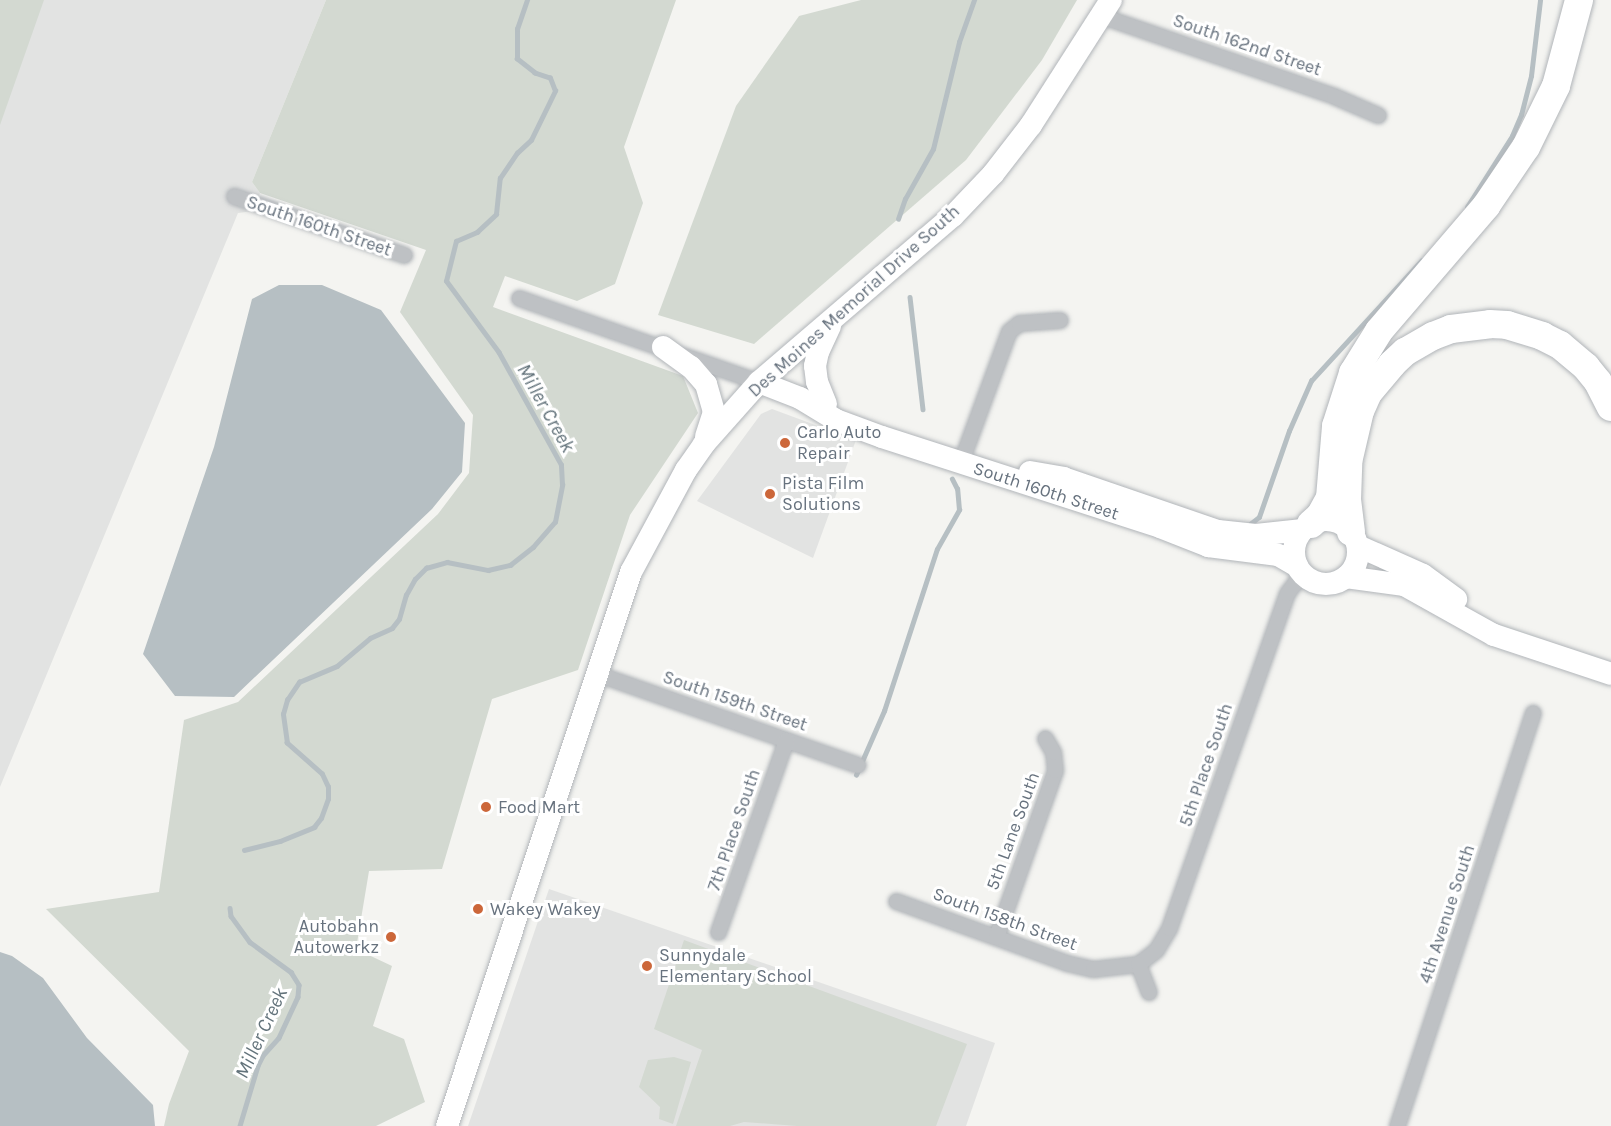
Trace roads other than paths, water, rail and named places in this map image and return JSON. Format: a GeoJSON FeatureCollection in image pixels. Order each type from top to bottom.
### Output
{"type":"FeatureCollection","features":[{"type":"Feature","properties":{"kind":"highway"},"geometry":{"type":"LineString","coordinates":[[1307,527],[1320,516],[1329,498],[1336,426],[1353,373],[1378,331],[1486,206],[1526,147],[1556,86],[1579,0]]}},
{"type":"Feature","properties":{"kind":"highway"},"geometry":{"type":"LineString","coordinates":[[1354,539],[1347,500],[1348,462],[1360,411],[1380,377],[1419,342],[1451,329],[1473,325],[1507,325],[1525,330],[1542,336],[1574,356],[1598,382],[1611,407]]}},
{"type":"Feature","properties":{"kind":"main road","name":"Des Moines Memorial Drive South"},"geometry":{"type":"LineString","coordinates":[[447,1126],[631,572],[686,470],[704,444],[759,382],[953,216],[993,174],[1031,125],[1106,8]]}},
{"type":"Feature","properties":{"kind":"main road"},"geometry":{"type":"LineString","coordinates":[[826,404],[817,382],[815,366],[824,335],[835,317]]}},
{"type":"Feature","properties":{"kind":"main road"},"geometry":{"type":"LineString","coordinates":[[663,347],[691,367],[706,384],[714,412],[704,444]]}},
{"type":"Feature","properties":{"kind":"main road","name":"South 160th Street"},"geometry":{"type":"LineString","coordinates":[[759,382],[964,453],[1019,470],[1063,478],[1218,531],[1256,535],[1307,527]]}},
{"type":"Feature","properties":{"kind":"main road","name":"South 160th Street"},"geometry":{"type":"LineString","coordinates":[[800,398],[836,420],[925,451],[1160,527],[1208,546],[1278,555],[1300,569]]}},
{"type":"Feature","properties":{"kind":"main road"},"geometry":{"type":"LineString","coordinates":[[1354,539],[1356,563],[1347,577],[1338,582],[1319,583],[1300,569],[1295,547],[1307,527],[1333,521],[1354,539],[1423,575],[1488,618],[1581,658],[1611,674]]}},
{"type":"Feature","properties":{"kind":"main road"},"geometry":{"type":"LineString","coordinates":[[1347,577],[1404,585],[1494,635],[1581,658],[1611,663]]}},
{"type":"Feature","properties":{"kind":"street","name":"South 162nd Street"},"geometry":{"type":"LineString","coordinates":[[1106,8],[1378,115]]}},
{"type":"Feature","properties":{"kind":"street","name":"South 160th Street"},"geometry":{"type":"LineString","coordinates":[[234,196],[404,255]]}},
{"type":"Feature","properties":{"kind":"street","name":"South 160th Street"},"geometry":{"type":"LineString","coordinates":[[519,297],[759,382]]}},
{"type":"Feature","properties":{"kind":"street"},"geometry":{"type":"LineString","coordinates":[[964,453],[1008,332],[1019,323],[1060,320]]}},
{"type":"Feature","properties":{"kind":"street","name":"5th Place South"},"geometry":{"type":"LineString","coordinates":[[1138,964],[1156,950],[1169,928],[1287,593],[1300,569]]}},
{"type":"Feature","properties":{"kind":"street","name":"South 159th Street"},"geometry":{"type":"LineString","coordinates":[[598,674],[858,765]]}},
{"type":"Feature","properties":{"kind":"street","name":"4th Avenue South"},"geometry":{"type":"LineString","coordinates":[[1397,1126],[1533,713]]}},
{"type":"Feature","properties":{"kind":"street","name":"5th Lane South"},"geometry":{"type":"LineString","coordinates":[[996,938],[1055,770],[1053,752],[1045,738]]}},
{"type":"Feature","properties":{"kind":"street","name":"7th Place South"},"geometry":{"type":"LineString","coordinates":[[718,932],[786,740]]}},
{"type":"Feature","properties":{"kind":"street","name":"South 158th Street"},"geometry":{"type":"LineString","coordinates":[[896,901],[1067,963],[1093,969],[1138,964]]}},
{"type":"Feature","properties":{"kind":"street"},"geometry":{"type":"LineString","coordinates":[[1138,964],[1149,992]]}},
{"type":"Feature","properties":{"kind":"waterway","name":"Miller Creek"},"geometry":{"type":"LineString","coordinates":[[244,850],[280,841],[314,827],[321,818],[328,799],[328,787],[322,774],[287,743],[283,714],[287,700],[299,682],[337,666],[370,638],[392,628],[399,619],[406,595],[415,579],[426,568],[447,562],[488,570],[510,565],[533,547],[555,522],[562,485],[561,465],[499,353],[446,281],[456,241],[477,232],[496,214],[500,178],[517,153],[531,140],[555,91],[550,78],[535,73],[517,59],[517,29],[527,0]]}},
{"type":"Feature","properties":{"kind":"waterway"},"geometry":{"type":"LineString","coordinates":[[898,219],[905,199],[933,149],[959,42],[974,0]]}},
{"type":"Feature","properties":{"kind":"waterway"},"geometry":{"type":"LineString","coordinates":[[1467,207],[1512,136],[1521,115],[1531,76],[1540,0]]}},
{"type":"Feature","properties":{"kind":"waterway"},"geometry":{"type":"LineString","coordinates":[[1250,524],[1259,517],[1289,431],[1311,381],[1421,261]]}},
{"type":"Feature","properties":{"kind":"waterway"},"geometry":{"type":"LineString","coordinates":[[910,297],[923,409]]}},
{"type":"Feature","properties":{"kind":"waterway"},"geometry":{"type":"LineString","coordinates":[[856,775],[884,711],[937,549],[959,510],[957,489],[952,479]]}},
{"type":"Feature","properties":{"kind":"waterway","name":"Miller Creek"},"geometry":{"type":"LineString","coordinates":[[230,908],[231,916],[250,942],[291,972],[299,985],[298,997],[279,1038],[263,1056],[258,1066],[240,1126]]}},
{"type":"Feature","properties":{"kind":"place","name":"Carlo Auto Repair"},"geometry":{"type":"Point","coordinates":[785,443]}},
{"type":"Feature","properties":{"kind":"place","name":"Pista Film Solutions"},"geometry":{"type":"Point","coordinates":[770,494]}},
{"type":"Feature","properties":{"kind":"place","name":"Food Mart"},"geometry":{"type":"Point","coordinates":[486,807]}},
{"type":"Feature","properties":{"kind":"place","name":"Wakey Wakey"},"geometry":{"type":"Point","coordinates":[478,909]}},
{"type":"Feature","properties":{"kind":"place","name":"Autobahn Autowerkz"},"geometry":{"type":"Point","coordinates":[391,937]}},
{"type":"Feature","properties":{"kind":"place","name":"Sunnydale Elementary School"},"geometry":{"type":"Point","coordinates":[647,966]}}]}
